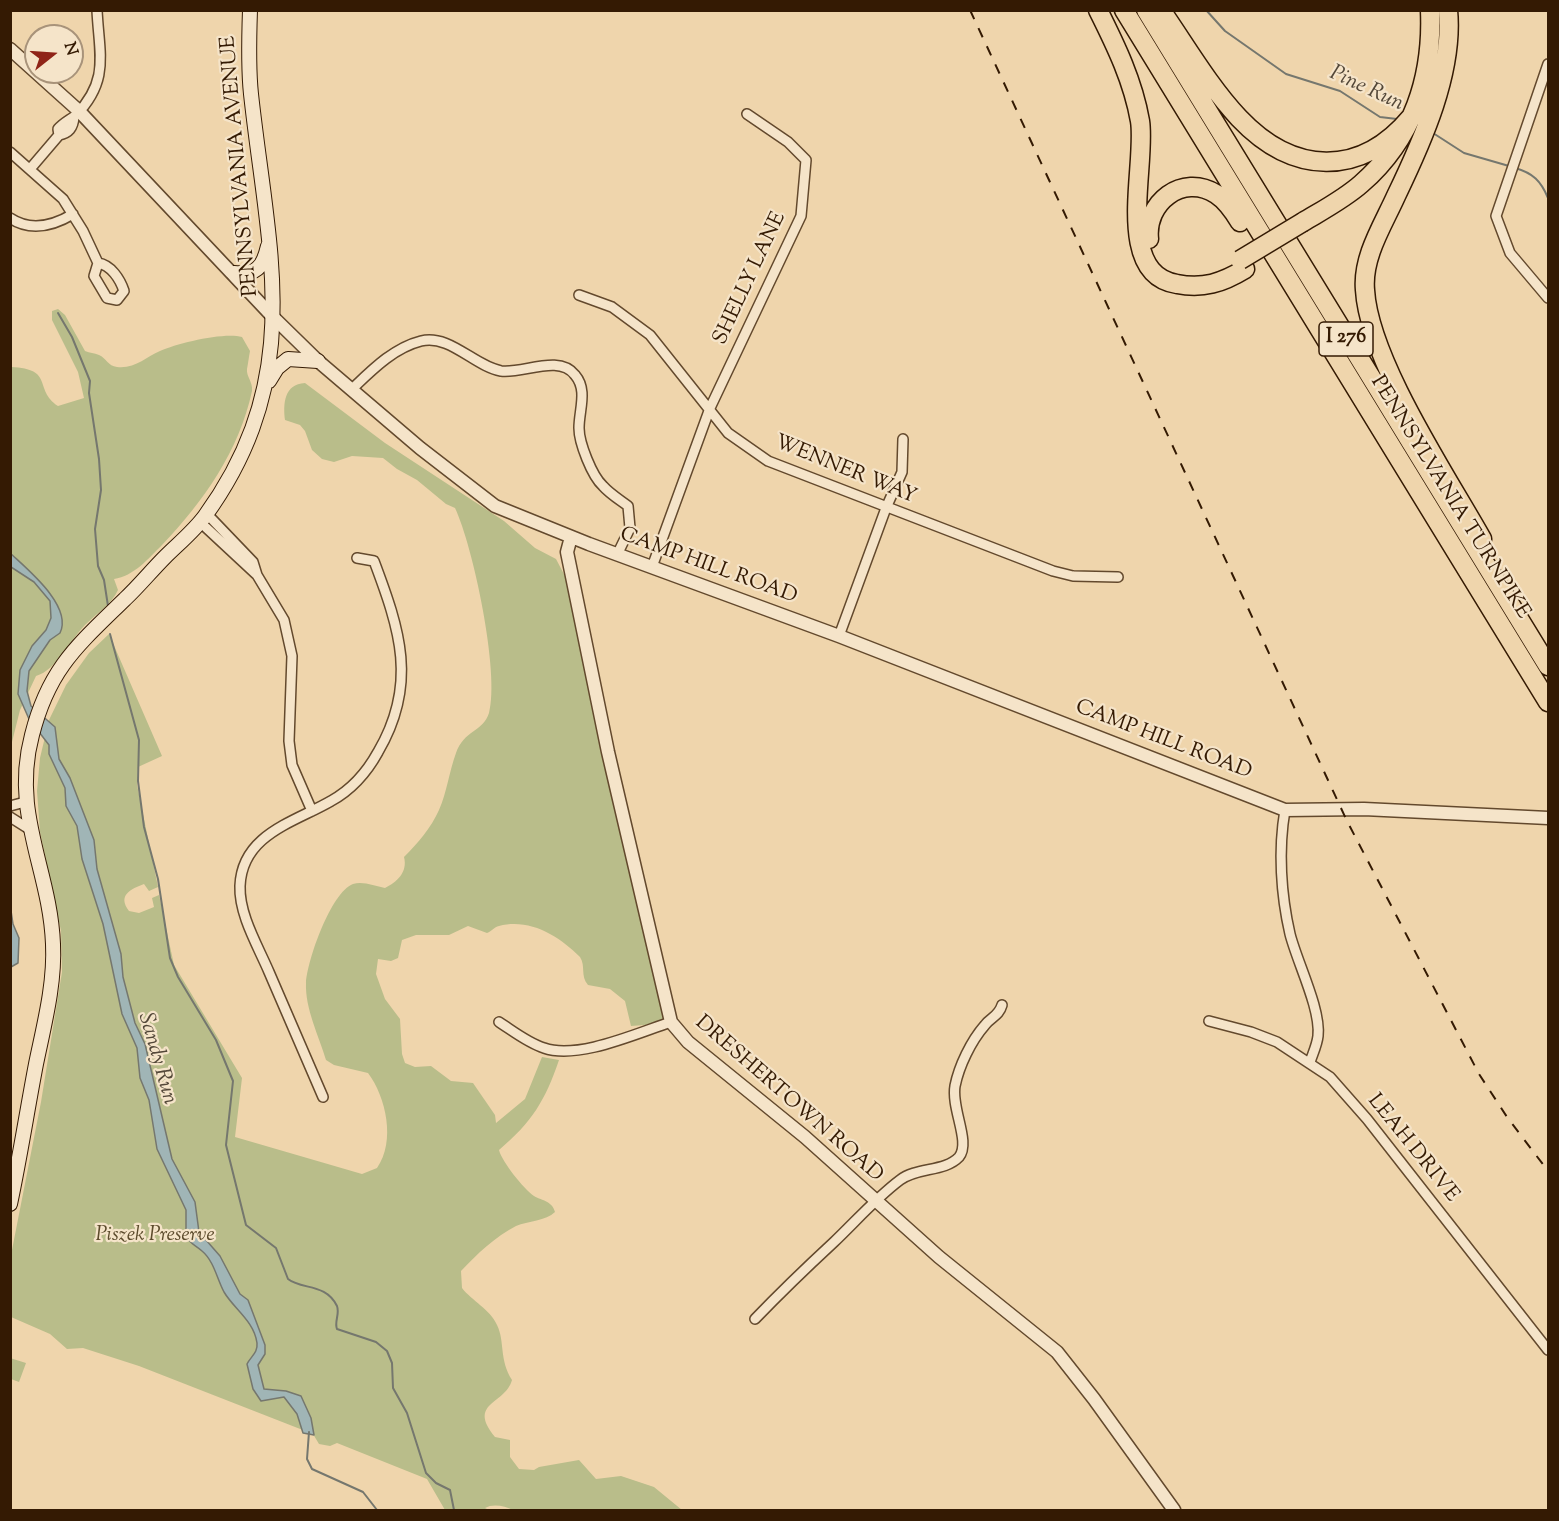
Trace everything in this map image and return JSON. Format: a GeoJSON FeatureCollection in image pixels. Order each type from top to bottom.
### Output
{"type":"FeatureCollection","features":[{"type":"Feature","properties":{"kind":"highway"},"geometry":{"type":"LineString","coordinates":[[1098,10],[1129,78],[1140,122],[1142,152],[1137,227],[1144,258],[1149,268],[1164,280],[1192,287],[1220,282],[1243,264],[1306,227],[1360,185],[1414,129],[1442,77],[1448,46],[1448,10]]}},
{"type":"Feature","properties":{"kind":"highway","name":"PENNSYLVANIA TURNPIKE"},"geometry":{"type":"LineString","coordinates":[[1124,10],[1308,314],[1548,702]]}},
{"type":"Feature","properties":{"kind":"highway","name":"PENNSYLVANIA TURNPIKE"},"geometry":{"type":"LineString","coordinates":[[1146,10],[1548,666]]}},
{"type":"Feature","properties":{"kind":"highway"},"geometry":{"type":"LineString","coordinates":[[1161,10],[1212,84],[1239,118],[1275,146],[1312,161],[1341,161],[1376,150],[1414,129]]}},
{"type":"Feature","properties":{"kind":"highway"},"geometry":{"type":"LineString","coordinates":[[1430,10],[1429,64],[1414,129],[1412,164],[1368,261],[1364,289],[1370,320],[1405,402],[1503,577],[1548,666]]}},
{"type":"Feature","properties":{"kind":"highway"},"geometry":{"type":"LineString","coordinates":[[1243,264],[1202,275],[1179,273],[1167,267],[1154,255],[1149,241],[1148,224],[1156,206],[1174,192],[1192,187],[1204,189],[1222,198],[1289,295],[1308,314]]}},
{"type":"Feature","properties":{"kind":"main road","name":"PENNSYLVANIA AVENUE"},"geometry":{"type":"LineString","coordinates":[[10,1204],[13,1174],[50,991],[53,958],[51,926],[25,802],[26,764],[39,710],[56,674],[91,630],[124,600],[204,518],[240,456],[256,419],[266,385],[274,282],[251,93],[250,10]]}},
{"type":"Feature","properties":{"kind":"main road"},"geometry":{"type":"LineString","coordinates":[[234,273],[248,274],[259,270],[265,261],[270,238]]}},
{"type":"Feature","properties":{"kind":"main road"},"geometry":{"type":"LineString","coordinates":[[266,385],[277,368],[288,359],[318,361]]}},
{"type":"Feature","properties":{"kind":"street"},"geometry":{"type":"LineString","coordinates":[[30,169],[59,135],[66,134],[73,126],[76,114],[99,81],[97,10]]}},
{"type":"Feature","properties":{"kind":"street","name":"CAMP HILL ROAD"},"geometry":{"type":"LineString","coordinates":[[10,49],[234,273],[273,317],[318,361],[483,499],[617,555],[839,636],[1285,810],[1364,809],[1548,818]]}},
{"type":"Feature","properties":{"kind":"street"},"geometry":{"type":"LineString","coordinates":[[1548,64],[1507,177],[1496,216],[1509,253],[1548,298]]}},
{"type":"Feature","properties":{"kind":"street","name":"SHELLY LANE"},"geometry":{"type":"LineString","coordinates":[[652,567],[711,408],[801,216],[806,160],[788,142],[747,114]]}},
{"type":"Feature","properties":{"kind":"street"},"geometry":{"type":"LineString","coordinates":[[10,152],[63,199],[98,263]]}},
{"type":"Feature","properties":{"kind":"street"},"geometry":{"type":"LineString","coordinates":[[10,218],[25,225],[46,226],[73,214]]}},
{"type":"Feature","properties":{"kind":"street","name":"WENNER WAY"},"geometry":{"type":"LineString","coordinates":[[579,296],[612,307],[650,334],[739,443],[768,461],[1053,571],[1073,576],[1118,577]]}},
{"type":"Feature","properties":{"kind":"street"},"geometry":{"type":"LineString","coordinates":[[351,390],[382,361],[412,344],[428,340],[473,356],[482,363],[501,371],[555,365],[566,368],[574,373],[579,381],[582,394],[579,428],[586,457],[601,485],[628,506],[630,528],[617,555]]}},
{"type":"Feature","properties":{"kind":"street"},"geometry":{"type":"LineString","coordinates":[[839,636],[886,508],[902,472],[903,439]]}},
{"type":"Feature","properties":{"kind":"street"},"geometry":{"type":"LineString","coordinates":[[204,518],[257,575],[284,620],[292,656],[290,749],[292,765],[312,811]]}},
{"type":"Feature","properties":{"kind":"street"},"geometry":{"type":"LineString","coordinates":[[551,529],[567,552]]}},
{"type":"Feature","properties":{"kind":"street","name":"DRESHERTOWN ROAD"},"geometry":{"type":"LineString","coordinates":[[571,537],[567,552],[608,752],[671,1022],[688,1042],[805,1137],[939,1257],[1057,1352],[1174,1510]]}},
{"type":"Feature","properties":{"kind":"street"},"geometry":{"type":"LineString","coordinates":[[323,1097],[249,925],[240,887],[242,870],[262,840],[275,828],[333,800],[355,783],[373,761],[390,732],[401,696],[403,661],[394,614],[374,561],[357,558]]}},
{"type":"Feature","properties":{"kind":"street"},"geometry":{"type":"LineString","coordinates":[[10,806],[25,802]]}},
{"type":"Feature","properties":{"kind":"street"},"geometry":{"type":"LineString","coordinates":[[1285,810],[1281,860],[1286,913],[1296,956],[1318,1026],[1317,1045],[1310,1062]]}},
{"type":"Feature","properties":{"kind":"street"},"geometry":{"type":"LineString","coordinates":[[10,817],[29,829]]}},
{"type":"Feature","properties":{"kind":"street"},"geometry":{"type":"LineString","coordinates":[[755,1319],[875,1200],[910,1173],[951,1163],[958,1158],[963,1142],[954,1109],[956,1082],[976,1037],[986,1023],[1000,1011],[1002,1005]]}},
{"type":"Feature","properties":{"kind":"street","name":"LEAH DRIVE"},"geometry":{"type":"LineString","coordinates":[[1209,1021],[1251,1032],[1290,1049],[1330,1077],[1367,1119],[1548,1350]]}},
{"type":"Feature","properties":{"kind":"street"},"geometry":{"type":"LineString","coordinates":[[499,1022],[536,1045],[562,1051],[620,1040],[671,1022]]}},
{"type":"Feature","properties":{"kind":"green space"},"geometry":{"type":"Polygon","coordinates":[[[58,309],[65,315],[85,351],[99,355],[117,367],[135,364],[160,351],[189,342],[213,337],[242,337],[250,351],[247,372],[252,391],[246,413],[229,454],[206,493],[146,561],[134,571],[114,579],[118,590],[112,600],[79,631],[50,668],[36,676],[20,710],[11,746],[11,367],[25,369],[39,376],[46,393],[58,406],[84,398],[78,372],[52,320],[52,311],[58,309]]]}},
{"type":"Feature","properties":{"kind":"green space","name":"Piszek Preserve"},"geometry":{"type":"Polygon","coordinates":[[[305,383],[385,443],[504,521],[535,548],[556,559],[566,578],[665,1018],[658,1024],[631,1026],[625,1001],[610,989],[588,985],[584,978],[582,960],[572,949],[543,931],[522,925],[499,926],[487,933],[468,926],[449,935],[416,935],[402,940],[398,958],[391,961],[378,959],[376,974],[385,999],[400,1019],[402,1054],[405,1063],[415,1067],[431,1066],[451,1081],[473,1083],[495,1115],[496,1123],[525,1099],[542,1057],[559,1060],[536,1110],[520,1130],[499,1150],[509,1168],[525,1188],[534,1196],[549,1203],[555,1212],[547,1217],[516,1226],[501,1235],[461,1271],[462,1288],[490,1314],[497,1325],[505,1365],[512,1380],[502,1395],[486,1410],[487,1426],[495,1437],[510,1440],[510,1457],[519,1469],[534,1470],[539,1467],[579,1460],[596,1479],[621,1476],[654,1487],[682,1510],[513,1510],[495,1505],[485,1508],[489,1510],[445,1510],[427,1479],[337,1443],[330,1446],[319,1444],[313,1434],[139,1366],[83,1348],[67,1349],[50,1334],[11,1317],[11,1255],[41,1102],[62,972],[61,931],[40,832],[37,791],[40,758],[49,720],[66,685],[89,653],[109,634],[162,756],[138,767],[137,785],[158,887],[149,891],[144,884],[139,886],[127,893],[124,901],[129,911],[139,913],[154,907],[152,898],[159,895],[174,965],[242,1078],[235,1137],[362,1174],[377,1168],[383,1157],[387,1132],[380,1094],[368,1073],[334,1065],[326,1060],[308,1003],[307,973],[322,928],[345,890],[357,883],[385,888],[394,883],[403,872],[404,857],[424,835],[439,810],[459,745],[482,724],[489,713],[491,669],[477,579],[455,508],[446,504],[417,480],[383,458],[352,456],[334,462],[322,459],[312,450],[305,431],[300,425],[285,420],[286,396],[293,387],[305,383]]]}},
{"type":"Feature","properties":{"kind":"green space"},"geometry":{"type":"Polygon","coordinates":[[[10,1358],[26,1363],[19,1382],[11,1379],[10,1358]]]}},
{"type":"Feature","properties":{"kind":"shaded area"},"geometry":{"type":"Polygon","coordinates":[[[10,553],[37,578],[60,611],[62,622],[60,633],[50,640],[29,671],[27,691],[31,706],[55,727],[59,759],[70,778],[94,840],[97,869],[121,954],[123,977],[135,1023],[145,1044],[172,1159],[195,1202],[199,1232],[220,1256],[240,1294],[248,1300],[265,1345],[265,1354],[258,1365],[264,1389],[286,1391],[301,1396],[311,1418],[314,1435],[303,1433],[297,1414],[284,1397],[261,1401],[253,1389],[247,1364],[254,1354],[257,1343],[252,1328],[224,1292],[210,1260],[187,1238],[186,1210],[157,1149],[149,1100],[140,1078],[137,1048],[122,1014],[103,924],[82,859],[77,826],[66,806],[65,788],[49,754],[49,745],[29,719],[18,694],[20,670],[32,646],[46,630],[51,618],[50,601],[34,582],[11,567],[10,553]]]}},
{"type":"Feature","properties":{"kind":"shaded area"},"geometry":{"type":"Polygon","coordinates":[[[10,904],[13,924],[19,938],[18,963],[11,967],[10,904]]]}},
{"type":"Feature","properties":{"kind":"waterway","name":"Pine Run"},"geometry":{"type":"LineString","coordinates":[[1206,10],[1225,31],[1286,74],[1340,91],[1380,117],[1397,119]]}},
{"type":"Feature","properties":{"kind":"waterway","name":"Pine Run"},"geometry":{"type":"LineString","coordinates":[[1433,133],[1464,153],[1509,166]]}},
{"type":"Feature","properties":{"kind":"waterway","name":"Pine Run"},"geometry":{"type":"LineString","coordinates":[[1515,168],[1536,178],[1548,198]]}},
{"type":"Feature","properties":{"kind":"waterway"},"geometry":{"type":"LineString","coordinates":[[58,313],[72,337],[90,381],[89,393],[99,459],[101,490],[95,529],[98,566],[104,580],[108,606]]}},
{"type":"Feature","properties":{"kind":"waterway"},"geometry":{"type":"LineString","coordinates":[[110,634],[139,740],[138,781],[144,827],[158,879],[170,958],[178,977],[216,1040],[233,1081],[226,1145],[246,1225],[276,1248],[288,1279],[320,1290],[332,1299],[338,1309],[337,1329],[376,1342],[387,1351],[392,1363],[393,1388],[407,1413],[426,1473],[436,1483],[450,1490],[454,1510]]}},
{"type":"Feature","properties":{"kind":"waterway","name":"Sandy Run"},"geometry":{"type":"LineString","coordinates":[[309,1432],[307,1459],[312,1469],[363,1492],[377,1510]]}},
{"type":"Feature","properties":{"kind":"railway"},"geometry":{"type":"LineString","coordinates":[[970,10],[1347,821],[1479,1074],[1507,1117],[1548,1171]]}}]}
